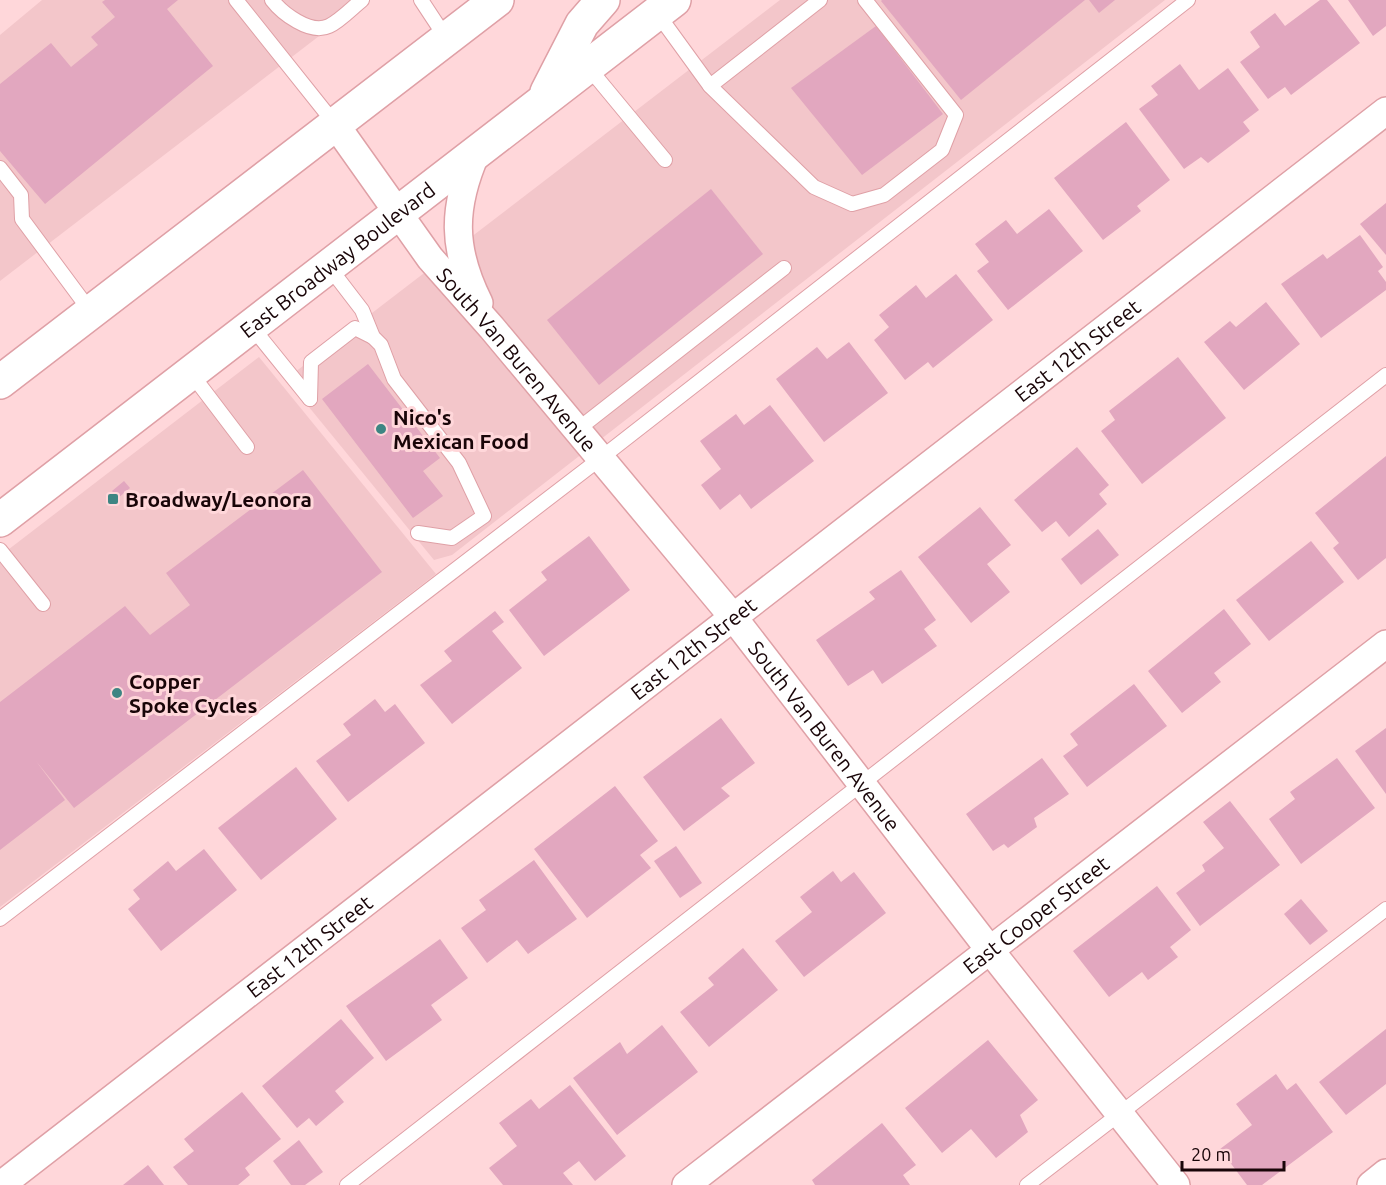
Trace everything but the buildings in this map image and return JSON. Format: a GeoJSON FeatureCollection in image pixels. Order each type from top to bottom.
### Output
{"type":"FeatureCollection","features":[{"type":"Feature","properties":{"kind":"main road"},"geometry":{"type":"LineString","coordinates":[[0,382],[497,0]]}},
{"type":"Feature","properties":{"kind":"main road"},"geometry":{"type":"LineString","coordinates":[[542,102],[582,24],[603,0]]}},
{"type":"Feature","properties":{"kind":"main road","name":"East Broadway Boulevard"},"geometry":{"type":"LineString","coordinates":[[0,519],[665,7]]}},
{"type":"Feature","properties":{"kind":"street","name":"East 12th Street"},"geometry":{"type":"LineString","coordinates":[[1,1185],[1386,111]]}},
{"type":"Feature","properties":{"kind":"street","name":"South Van Buren Avenue"},"geometry":{"type":"LineString","coordinates":[[335,124],[430,258],[492,328],[734,617],[989,949],[1176,1185]]}},
{"type":"Feature","properties":{"kind":"street"},"geometry":{"type":"LineString","coordinates":[[476,153],[466,176],[459,206],[458,236],[460,253],[471,286],[492,328]]}},
{"type":"Feature","properties":{"kind":"street","name":"East Cooper Street"},"geometry":{"type":"LineString","coordinates":[[686,1185],[1386,644]]}},
{"type":"Feature","properties":{"kind":"street"},"geometry":{"type":"LineString","coordinates":[[1371,1185],[1386,1173]]}},
{"type":"Feature","properties":{"kind":"lane"},"geometry":{"type":"LineString","coordinates":[[236,0],[335,124]]}},
{"type":"Feature","properties":{"kind":"lane"},"geometry":{"type":"LineString","coordinates":[[272,0],[283,14],[313,27],[328,27],[362,0]]}},
{"type":"Feature","properties":{"kind":"lane"},"geometry":{"type":"LineString","coordinates":[[421,0],[446,38]]}},
{"type":"Feature","properties":{"kind":"lane"},"geometry":{"type":"LineString","coordinates":[[710,86],[820,0]]}},
{"type":"Feature","properties":{"kind":"lane"},"geometry":{"type":"LineString","coordinates":[[665,7],[710,86],[814,187],[852,204],[884,195],[942,150],[956,115],[865,0]]}},
{"type":"Feature","properties":{"kind":"lane"},"geometry":{"type":"LineString","coordinates":[[0,919],[601,458],[1188,0]]}},
{"type":"Feature","properties":{"kind":"lane"},"geometry":{"type":"LineString","coordinates":[[588,66],[665,160]]}},
{"type":"Feature","properties":{"kind":"lane"},"geometry":{"type":"LineString","coordinates":[[0,168],[21,195],[22,219],[91,312]]}},
{"type":"Feature","properties":{"kind":"lane"},"geometry":{"type":"LineString","coordinates":[[329,267],[362,310],[373,337]]}},
{"type":"Feature","properties":{"kind":"lane"},"geometry":{"type":"LineString","coordinates":[[577,430],[784,268]]}},
{"type":"Feature","properties":{"kind":"lane"},"geometry":{"type":"LineString","coordinates":[[251,326],[310,399],[311,362],[355,328],[373,337],[381,345],[394,380],[459,463],[484,516],[452,538],[418,533]]}},
{"type":"Feature","properties":{"kind":"lane"},"geometry":{"type":"LineString","coordinates":[[190,372],[247,447]]}},
{"type":"Feature","properties":{"kind":"lane"},"geometry":{"type":"LineString","coordinates":[[347,1185],[1386,375]]}},
{"type":"Feature","properties":{"kind":"lane"},"geometry":{"type":"LineString","coordinates":[[0,550],[43,604]]}},
{"type":"Feature","properties":{"kind":"lane"},"geometry":{"type":"LineString","coordinates":[[1028,1185],[1386,909]]}},
{"type":"Feature","properties":{"kind":"shaded area"},"geometry":{"type":"Polygon","coordinates":[[[42,0],[366,0],[0,281],[0,35],[42,0]]]}},
{"type":"Feature","properties":{"kind":"shaded area"},"geometry":{"type":"Polygon","coordinates":[[[780,0],[1165,0],[452,555],[434,560],[286,379],[780,0]]]}},
{"type":"Feature","properties":{"kind":"shaded area"},"geometry":{"type":"Polygon","coordinates":[[[259,357],[436,574],[0,907],[0,556],[259,357]]]}},
{"type":"Feature","properties":{"kind":"place","name":"Nico's Mexican Food"},"geometry":{"type":"Point","coordinates":[381,429]}},
{"type":"Feature","properties":{"kind":"place","name":"Broadway/Leonora"},"geometry":{"type":"Point","coordinates":[113,499]}},
{"type":"Feature","properties":{"kind":"place","name":"Copper Spoke Cycles"},"geometry":{"type":"Point","coordinates":[117,693]}}]}
